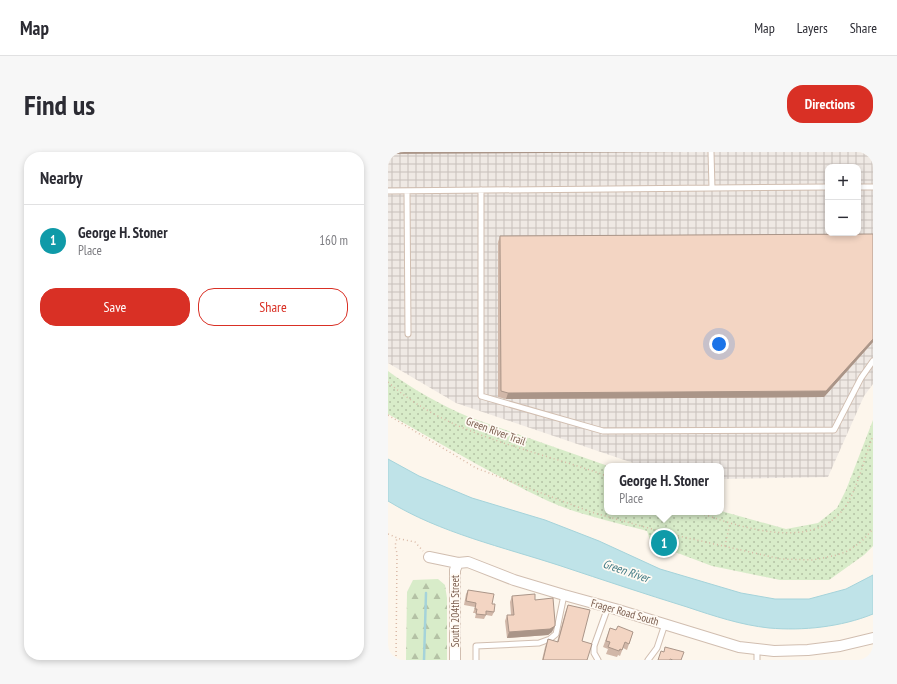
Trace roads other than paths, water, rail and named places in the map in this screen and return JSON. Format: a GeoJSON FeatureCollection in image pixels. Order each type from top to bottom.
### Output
{"type":"FeatureCollection","features":[{"type":"Feature","properties":{"kind":"street","name":"Frager Road South"},"geometry":{"type":"LineString","coordinates":[[429,557],[458,563],[468,562],[514,580],[739,647],[791,650],[824,649],[873,638]]}},
{"type":"Feature","properties":{"kind":"street","name":"South 204th Street"},"geometry":{"type":"LineString","coordinates":[[455,660],[455,570],[458,563]]}},
{"type":"Feature","properties":{"kind":"lane"},"geometry":{"type":"LineString","coordinates":[[712,152],[712,188]]}},
{"type":"Feature","properties":{"kind":"lane"},"geometry":{"type":"LineString","coordinates":[[388,191],[825,187]]}},
{"type":"Feature","properties":{"kind":"lane"},"geometry":{"type":"LineString","coordinates":[[861,187],[873,187]]}},
{"type":"Feature","properties":{"kind":"lane"},"geometry":{"type":"LineString","coordinates":[[481,190],[481,396],[603,431],[834,430],[861,378],[873,361]]}},
{"type":"Feature","properties":{"kind":"lane"},"geometry":{"type":"LineString","coordinates":[[407,191],[408,334]]}},
{"type":"Feature","properties":{"kind":"lane"},"geometry":{"type":"LineString","coordinates":[[476,660],[476,646],[539,643],[550,639],[556,634],[564,595]]}},
{"type":"Feature","properties":{"kind":"lane"},"geometry":{"type":"LineString","coordinates":[[598,660],[594,653],[594,646],[608,607]]}},
{"type":"Feature","properties":{"kind":"lane"},"geometry":{"type":"LineString","coordinates":[[648,660],[657,648],[665,624]]}},
{"type":"Feature","properties":{"kind":"lane"},"geometry":{"type":"LineString","coordinates":[[757,649],[757,660]]}},
{"type":"Feature","properties":{"kind":"water","name":"Green River"},"geometry":{"type":"Polygon","coordinates":[[[388,459],[419,476],[472,498],[545,520],[599,541],[660,569],[741,593],[775,599],[809,599],[846,589],[873,575],[873,614],[835,625],[782,629],[759,627],[707,614],[450,531],[408,512],[388,501],[388,459]]]}},
{"type":"Feature","properties":{"kind":"waterway"},"geometry":{"type":"LineString","coordinates":[[424,660],[426,593]]}},
{"type":"Feature","properties":{"kind":"place","name":"George H. Stoner"},"geometry":{"type":"Point","coordinates":[664,543]}}]}
